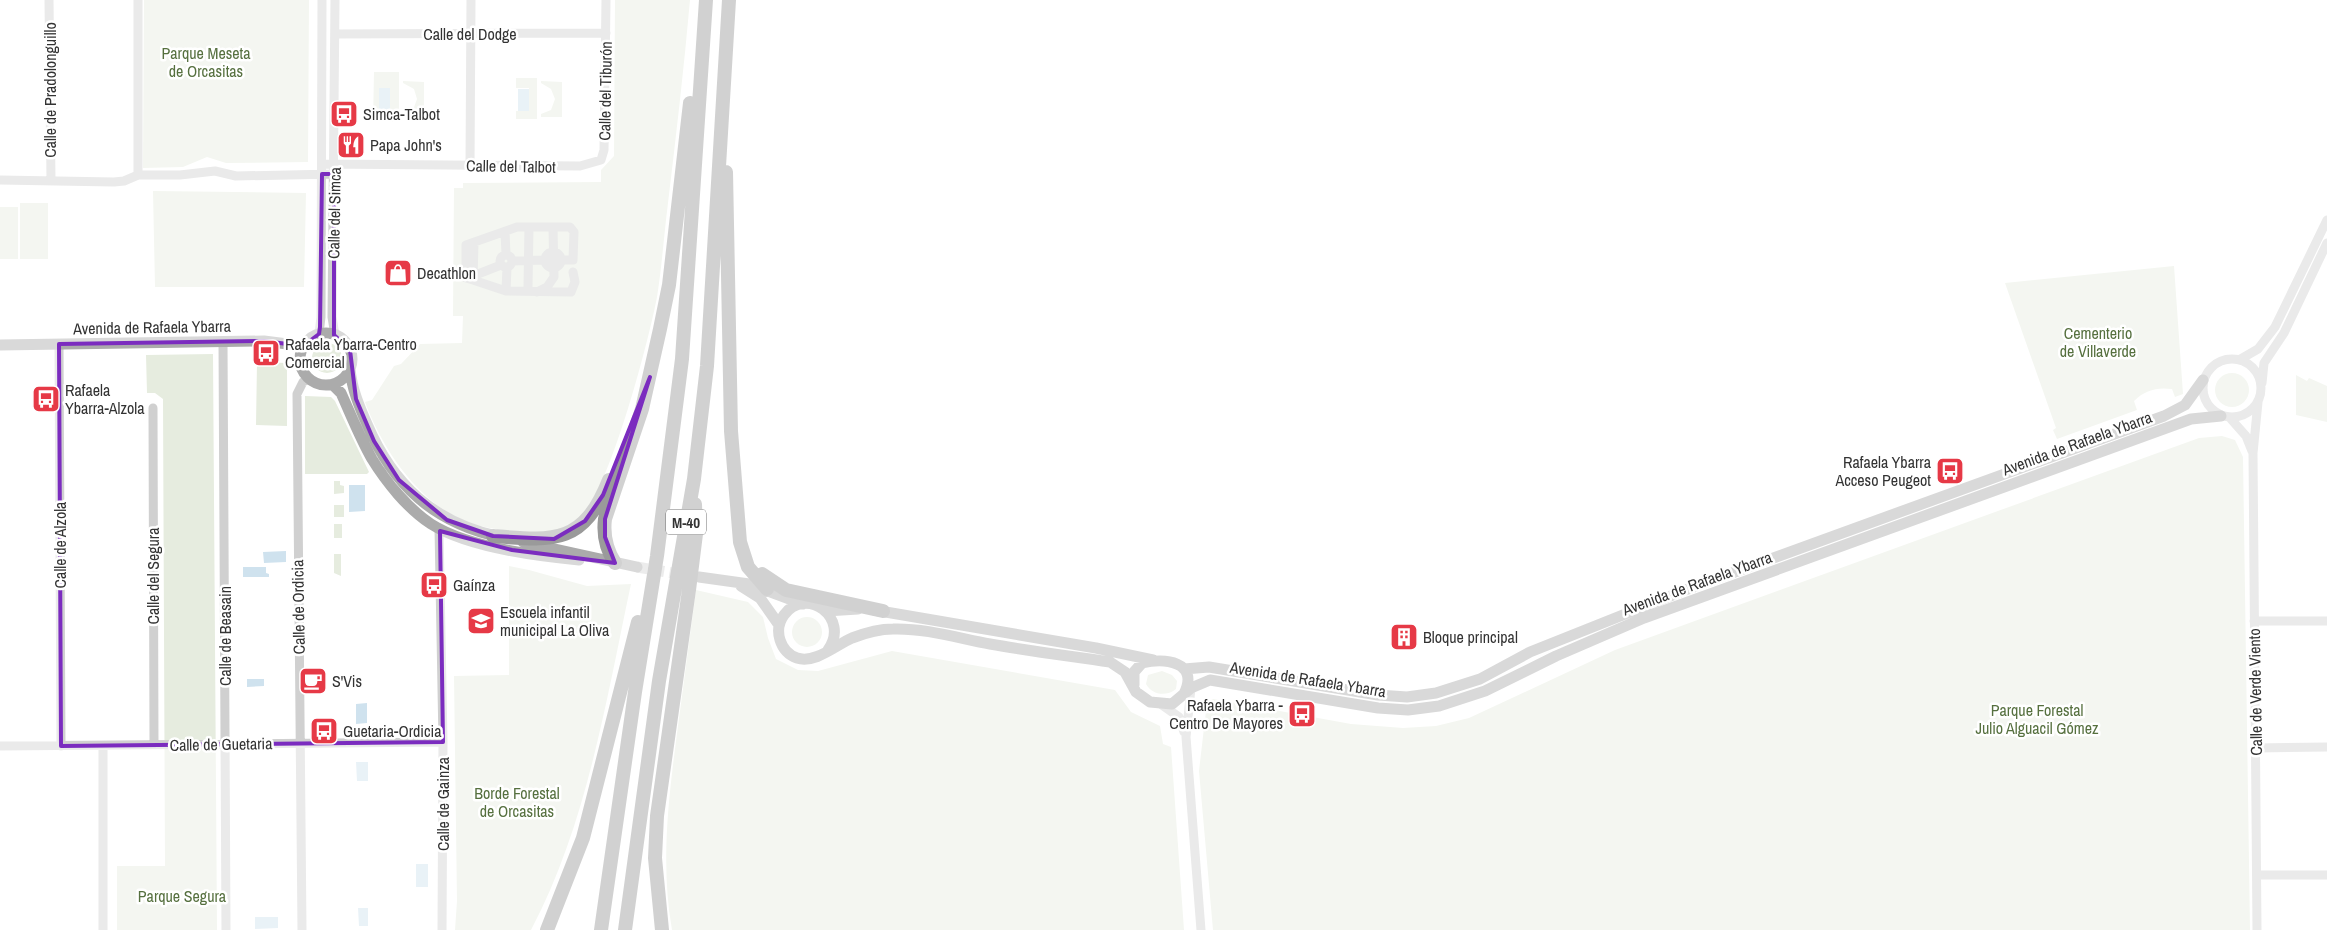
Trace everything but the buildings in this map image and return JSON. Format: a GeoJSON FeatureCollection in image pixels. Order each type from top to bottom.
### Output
{"type":"FeatureCollection","features":[{"type":"Feature","properties":{"kind":"highway","name":"M-40"},"geometry":{"type":"LineString","coordinates":[[601,930],[634,692],[657,556],[682,359],[706,0]]}},
{"type":"Feature","properties":{"kind":"highway","name":"M-40"},"geometry":{"type":"LineString","coordinates":[[625,930],[660,681],[694,479],[707,366],[729,0]]}},
{"type":"Feature","properties":{"kind":"highway"},"geometry":{"type":"LineString","coordinates":[[615,562],[606,542],[605,519],[642,409],[650,377],[669,285],[692,85],[704,41]]}},
{"type":"Feature","properties":{"kind":"highway"},"geometry":{"type":"LineString","coordinates":[[722,112],[728,210],[727,335],[730,432],[740,542],[745,560],[767,589]]}},
{"type":"Feature","properties":{"kind":"highway"},"geometry":{"type":"LineString","coordinates":[[493,536],[554,539],[572,531],[585,521],[603,495],[650,377]]}},
{"type":"Feature","properties":{"kind":"highway"},"geometry":{"type":"LineString","coordinates":[[662,930],[655,858],[657,816],[695,544],[694,479]]}},
{"type":"Feature","properties":{"kind":"highway"},"geometry":{"type":"LineString","coordinates":[[738,516],[749,554],[757,568],[771,582],[786,590],[883,611]]}},
{"type":"Feature","properties":{"kind":"highway"},"geometry":{"type":"LineString","coordinates":[[548,930],[583,838],[657,556]]}},
{"type":"Feature","properties":{"kind":"main road"},"geometry":{"type":"LineString","coordinates":[[350,369],[345,376],[333,385],[317,384],[309,379],[301,367],[301,353],[310,339],[319,334],[335,335],[346,343],[352,359],[350,369],[356,399],[374,441],[399,480],[428,507],[447,520],[469,530],[585,554],[637,567]]}},
{"type":"Feature","properties":{"kind":"main road","name":"Avenida de Rafaela Ybarra"},"geometry":{"type":"LineString","coordinates":[[0,345],[264,341],[304,346]]}},
{"type":"Feature","properties":{"kind":"main road","name":"Avenida de Rafaela Ybarra"},"geometry":{"type":"LineString","coordinates":[[699,577],[749,584],[767,589],[781,597],[803,604],[815,605],[826,611],[850,609],[883,611],[1096,648],[1153,660],[1169,660],[1184,669],[1209,668],[1378,695],[1407,697],[1436,693],[1480,679],[1530,652],[1688,589],[2164,416],[2185,405],[2203,380]]}},
{"type":"Feature","properties":{"kind":"main road"},"geometry":{"type":"LineString","coordinates":[[333,385],[341,393],[372,458],[380,470],[413,508],[439,528],[452,535],[492,546],[572,560],[615,562]]}},
{"type":"Feature","properties":{"kind":"main road","name":"Avenida de Rafaela Ybarra"},"geometry":{"type":"LineString","coordinates":[[1182,697],[1191,688],[1210,680],[1378,708],[1408,710],[1439,706],[1485,691],[1556,656],[1644,618],[2191,419],[2226,417]]}},
{"type":"Feature","properties":{"kind":"main road","name":"Avenida de Rafaela Ybarra"},"geometry":{"type":"LineString","coordinates":[[730,582],[760,598],[779,625],[780,641],[790,654],[797,658],[814,659],[854,637],[872,632],[892,628],[914,630],[1110,662],[1125,672],[1136,692]]}},
{"type":"Feature","properties":{"kind":"main road"},"geometry":{"type":"LineString","coordinates":[[779,625],[788,610],[803,604]]}},
{"type":"Feature","properties":{"kind":"main road"},"geometry":{"type":"LineString","coordinates":[[826,611],[832,621],[834,632],[832,644],[828,650]]}},
{"type":"Feature","properties":{"kind":"main road"},"geometry":{"type":"LineString","coordinates":[[1153,660],[1142,663],[1134,672],[1136,692],[1150,702],[1172,704],[1182,697],[1188,684],[1184,669]]}},
{"type":"Feature","properties":{"kind":"street","name":"Calle de Pradolonguillo"},"geometry":{"type":"LineString","coordinates":[[49,0],[50,180]]}},
{"type":"Feature","properties":{"kind":"street"},"geometry":{"type":"LineString","coordinates":[[138,0],[138,175]]}},
{"type":"Feature","properties":{"kind":"street","name":"Calle del Simca"},"geometry":{"type":"LineString","coordinates":[[319,334],[321,317],[322,0]]}},
{"type":"Feature","properties":{"kind":"street","name":"Calle del Simca"},"geometry":{"type":"LineString","coordinates":[[335,0],[335,164],[332,317],[335,335]]}},
{"type":"Feature","properties":{"kind":"street"},"geometry":{"type":"LineString","coordinates":[[470,165],[471,0]]}},
{"type":"Feature","properties":{"kind":"street","name":"Calle del Tiburón"},"geometry":{"type":"LineString","coordinates":[[580,166],[601,160],[604,150],[606,0]]}},
{"type":"Feature","properties":{"kind":"street","name":"Calle del Dodge"},"geometry":{"type":"LineString","coordinates":[[335,34],[606,33]]}},
{"type":"Feature","properties":{"kind":"street","name":"Calle del Talbot"},"geometry":{"type":"LineString","coordinates":[[322,164],[580,166]]}},
{"type":"Feature","properties":{"kind":"street"},"geometry":{"type":"LineString","coordinates":[[0,180],[114,182],[124,181],[138,175],[180,175],[215,171],[236,176],[334,174]]}},
{"type":"Feature","properties":{"kind":"street"},"geometry":{"type":"LineString","coordinates":[[2239,360],[2258,349],[2275,327],[2327,220]]}},
{"type":"Feature","properties":{"kind":"street"},"geometry":{"type":"LineString","coordinates":[[506,281],[510,287],[532,289],[571,292],[575,282],[572,229],[518,227],[466,245],[466,278],[506,291],[532,289],[546,287],[569,287],[573,272]]}},
{"type":"Feature","properties":{"kind":"street"},"geometry":{"type":"LineString","coordinates":[[529,227],[529,273],[532,289]]}},
{"type":"Feature","properties":{"kind":"street"},"geometry":{"type":"LineString","coordinates":[[546,287],[553,280],[553,227]]}},
{"type":"Feature","properties":{"kind":"street"},"geometry":{"type":"LineString","coordinates":[[505,232],[506,291]]}},
{"type":"Feature","properties":{"kind":"street"},"geometry":{"type":"LineString","coordinates":[[2261,393],[2260,382],[2256,372],[2249,364],[2239,360],[2232,359],[2217,362],[2211,367],[2203,380],[2202,391],[2205,402],[2212,410],[2226,417],[2246,414],[2258,402],[2261,393],[2264,363],[2284,333],[2327,243]]}},
{"type":"Feature","properties":{"kind":"street"},"geometry":{"type":"LineString","coordinates":[[529,273],[532,280],[542,284],[550,279],[553,270],[560,260],[558,254],[552,252],[546,255],[545,260],[546,265],[553,270]]}},
{"type":"Feature","properties":{"kind":"street"},"geometry":{"type":"LineString","coordinates":[[473,280],[478,274],[507,262],[545,260]]}},
{"type":"Feature","properties":{"kind":"street"},"geometry":{"type":"LineString","coordinates":[[560,260],[573,260]]}},
{"type":"Feature","properties":{"kind":"street","name":"Calle de Beasain"},"geometry":{"type":"LineString","coordinates":[[223,342],[226,930]]}},
{"type":"Feature","properties":{"kind":"street","name":"Calle de Alzola"},"geometry":{"type":"LineString","coordinates":[[60,344],[61,746]]}},
{"type":"Feature","properties":{"kind":"street","name":"Calle de Ordicia"},"geometry":{"type":"LineString","coordinates":[[302,930],[297,394],[304,382],[309,379]]}},
{"type":"Feature","properties":{"kind":"street","name":"Calle de Verde Viento"},"geometry":{"type":"LineString","coordinates":[[2257,930],[2253,453],[2258,402]]}},
{"type":"Feature","properties":{"kind":"street","name":"Calle del Segura"},"geometry":{"type":"LineString","coordinates":[[153,408],[154,744]]}},
{"type":"Feature","properties":{"kind":"street","name":"Calle de Verde Viento"},"geometry":{"type":"LineString","coordinates":[[2226,417],[2246,436],[2253,453]]}},
{"type":"Feature","properties":{"kind":"street","name":"Calle de Gainza"},"geometry":{"type":"LineString","coordinates":[[439,528],[443,742],[442,930]]}},
{"type":"Feature","properties":{"kind":"street"},"geometry":{"type":"LineString","coordinates":[[2254,621],[2327,621]]}},
{"type":"Feature","properties":{"kind":"street"},"geometry":{"type":"LineString","coordinates":[[1191,688],[1186,737],[1201,930]]}},
{"type":"Feature","properties":{"kind":"street"},"geometry":{"type":"LineString","coordinates":[[1158,703],[1170,708],[1179,717],[1186,737]]}},
{"type":"Feature","properties":{"kind":"street","name":"Calle de Guetaria"},"geometry":{"type":"LineString","coordinates":[[0,746],[443,742]]}},
{"type":"Feature","properties":{"kind":"street"},"geometry":{"type":"LineString","coordinates":[[103,746],[103,930]]}},
{"type":"Feature","properties":{"kind":"street"},"geometry":{"type":"LineString","coordinates":[[2256,748],[2327,747]]}},
{"type":"Feature","properties":{"kind":"street"},"geometry":{"type":"LineString","coordinates":[[2257,875],[2327,875]]}},
{"type":"Feature","properties":{"kind":"highlighted area"},"geometry":{"type":"Polygon","coordinates":[[[322,174],[334,174],[334,335],[350,350],[356,399],[374,441],[399,480],[447,520],[493,536],[554,539],[585,521],[603,495],[650,377],[605,519],[605,537],[615,563],[512,550],[440,531],[443,742],[61,746],[59,344],[264,341],[303,346],[319,334],[320,327],[322,174]]]}},
{"type":"Feature","properties":{"kind":"green space","name":"Parque Meseta de Orcasitas"},"geometry":{"type":"Polygon","coordinates":[[[144,0],[309,0],[308,162],[226,163],[207,157],[183,167],[143,168],[144,0]]]}},
{"type":"Feature","properties":{"kind":"green space"},"geometry":{"type":"Polygon","coordinates":[[[615,0],[690,0],[660,274],[657,297],[645,347],[626,417],[614,452],[588,507],[576,521],[560,531],[548,534],[485,527],[464,521],[444,510],[410,480],[384,442],[365,402],[372,400],[394,366],[401,364],[420,344],[462,343],[463,316],[453,316],[454,188],[463,188],[463,183],[601,182],[601,170],[614,156],[615,0]]]}},
{"type":"Feature","properties":{"kind":"green space"},"geometry":{"type":"Polygon","coordinates":[[[374,72],[399,72],[399,122],[373,122],[374,72]]]}},
{"type":"Feature","properties":{"kind":"green space"},"geometry":{"type":"Polygon","coordinates":[[[516,78],[537,78],[537,119],[516,119],[516,111],[529,111],[529,88],[516,88],[516,78]]]}},
{"type":"Feature","properties":{"kind":"green space"},"geometry":{"type":"Polygon","coordinates":[[[403,81],[424,82],[424,117],[403,117],[403,114],[413,110],[417,99],[414,89],[403,83],[403,81]]]}},
{"type":"Feature","properties":{"kind":"green space"},"geometry":{"type":"Polygon","coordinates":[[[541,81],[562,82],[562,117],[541,117],[541,114],[551,110],[555,99],[551,89],[541,83],[541,81]]]}},
{"type":"Feature","properties":{"kind":"green space"},"geometry":{"type":"Polygon","coordinates":[[[153,191],[306,193],[304,287],[155,287],[153,191]]]}},
{"type":"Feature","properties":{"kind":"green space"},"geometry":{"type":"Polygon","coordinates":[[[20,203],[48,203],[48,259],[20,259],[20,203]]]}},
{"type":"Feature","properties":{"kind":"green space"},"geometry":{"type":"Polygon","coordinates":[[[0,207],[18,207],[18,259],[0,259],[0,207]]]}},
{"type":"Feature","properties":{"kind":"green space","name":"Cementerio de Villaverde"},"geometry":{"type":"Polygon","coordinates":[[[2174,266],[2183,394],[2175,397],[2172,389],[2161,388],[2152,390],[2142,394],[2134,401],[2137,410],[2057,439],[2053,430],[2056,428],[2005,283],[2174,266]]]}},
{"type":"Feature","properties":{"kind":"green space"},"geometry":{"type":"Polygon","coordinates":[[[327,343],[338,347],[342,358],[338,369],[327,373],[316,369],[312,358],[316,347],[327,343]]]}},
{"type":"Feature","properties":{"kind":"green space","name":"Parque Segura"},"geometry":{"type":"Polygon","coordinates":[[[213,354],[217,930],[117,930],[117,866],[165,866],[163,399],[155,393],[147,393],[146,355],[213,354]]]}},
{"type":"Feature","properties":{"kind":"green space"},"geometry":{"type":"Polygon","coordinates":[[[257,362],[287,363],[287,426],[256,425],[257,362]]]}},
{"type":"Feature","properties":{"kind":"green space"},"geometry":{"type":"Polygon","coordinates":[[[2232,373],[2244,378],[2249,390],[2244,402],[2232,407],[2220,402],[2215,390],[2220,378],[2232,373]]]}},
{"type":"Feature","properties":{"kind":"green space"},"geometry":{"type":"Polygon","coordinates":[[[2296,375],[2307,381],[2309,378],[2327,386],[2327,422],[2296,415],[2296,375]]]}},
{"type":"Feature","properties":{"kind":"green space"},"geometry":{"type":"Polygon","coordinates":[[[305,396],[331,397],[335,401],[369,472],[367,474],[305,474],[305,396]]]}},
{"type":"Feature","properties":{"kind":"green space","name":"Parque Forestal Julio Alguacil Gómez"},"geometry":{"type":"Polygon","coordinates":[[[2222,436],[2235,440],[2243,457],[2250,930],[1213,930],[1199,771],[1207,702],[1213,699],[1351,724],[1403,728],[1436,726],[1469,718],[1615,650],[2199,438],[2222,436]]]}},
{"type":"Feature","properties":{"kind":"green space"},"geometry":{"type":"Polygon","coordinates":[[[334,481],[340,481],[340,485],[344,486],[344,493],[334,494],[334,481]]]}},
{"type":"Feature","properties":{"kind":"green space"},"geometry":{"type":"Polygon","coordinates":[[[334,505],[344,505],[344,517],[334,517],[334,505]]]}},
{"type":"Feature","properties":{"kind":"green space"},"geometry":{"type":"Polygon","coordinates":[[[334,524],[342,524],[342,538],[334,538],[334,524]]]}},
{"type":"Feature","properties":{"kind":"green space"},"geometry":{"type":"Polygon","coordinates":[[[334,554],[341,554],[341,576],[334,573],[334,554]]]}},
{"type":"Feature","properties":{"kind":"green space","name":"Borde Forestal de Orcasitas"},"geometry":{"type":"Polygon","coordinates":[[[509,566],[587,586],[631,584],[603,717],[581,805],[567,848],[531,930],[455,930],[457,901],[454,676],[509,675],[509,566]]]}},
{"type":"Feature","properties":{"kind":"green space"},"geometry":{"type":"Polygon","coordinates":[[[696,590],[748,602],[763,617],[776,659],[798,670],[818,671],[892,651],[1115,690],[1131,712],[1160,726],[1163,744],[1171,747],[1184,930],[672,930],[668,904],[667,828],[696,590]]]}},
{"type":"Feature","properties":{"kind":"green space"},"geometry":{"type":"Polygon","coordinates":[[[807,617],[813,618],[821,626],[821,638],[813,646],[807,647],[801,646],[793,638],[792,632],[793,626],[801,618],[807,617]]]}},
{"type":"Feature","properties":{"kind":"green space"},"geometry":{"type":"Polygon","coordinates":[[[1162,671],[1172,675],[1177,681],[1176,689],[1172,692],[1164,694],[1155,693],[1146,684],[1148,675],[1162,671]]]}},
{"type":"Feature","properties":{"kind":"water"},"geometry":{"type":"Polygon","coordinates":[[[379,88],[390,88],[390,110],[379,110],[379,88]]]}},
{"type":"Feature","properties":{"kind":"water"},"geometry":{"type":"Polygon","coordinates":[[[518,89],[529,89],[529,111],[518,111],[518,89]]]}},
{"type":"Feature","properties":{"kind":"water"},"geometry":{"type":"Polygon","coordinates":[[[349,485],[365,485],[365,511],[349,512],[349,485]]]}},
{"type":"Feature","properties":{"kind":"water"},"geometry":{"type":"Polygon","coordinates":[[[286,551],[286,562],[264,563],[263,552],[286,551]]]}},
{"type":"Feature","properties":{"kind":"water"},"geometry":{"type":"Polygon","coordinates":[[[243,567],[266,567],[266,573],[269,574],[269,577],[243,577],[243,567]]]}},
{"type":"Feature","properties":{"kind":"water"},"geometry":{"type":"Polygon","coordinates":[[[247,679],[264,679],[264,686],[247,687],[247,679]]]}},
{"type":"Feature","properties":{"kind":"water"},"geometry":{"type":"Polygon","coordinates":[[[367,703],[367,723],[356,724],[356,704],[367,703]]]}},
{"type":"Feature","properties":{"kind":"water"},"geometry":{"type":"Polygon","coordinates":[[[356,762],[368,762],[368,781],[357,781],[356,762]]]}},
{"type":"Feature","properties":{"kind":"water"},"geometry":{"type":"Polygon","coordinates":[[[416,864],[428,864],[428,887],[416,887],[416,864]]]}},
{"type":"Feature","properties":{"kind":"water"},"geometry":{"type":"Polygon","coordinates":[[[358,908],[368,908],[368,926],[359,926],[358,908]]]}},
{"type":"Feature","properties":{"kind":"water"},"geometry":{"type":"Polygon","coordinates":[[[255,917],[278,917],[278,928],[255,929],[255,917]]]}},
{"type":"Feature","properties":{"kind":"tunnel"},"geometry":{"type":"LineString","coordinates":[[637,567],[685,575]]}},
{"type":"Feature","properties":{"kind":"place","name":"Simca-Talbot"},"geometry":{"type":"Point","coordinates":[344,114]}},
{"type":"Feature","properties":{"kind":"place","name":"Papa John's"},"geometry":{"type":"Point","coordinates":[351,145]}},
{"type":"Feature","properties":{"kind":"place","name":"Decathlon"},"geometry":{"type":"Point","coordinates":[398,273]}},
{"type":"Feature","properties":{"kind":"place","name":"Rafaela Ybarra-Centro Comercial"},"geometry":{"type":"Point","coordinates":[266,353]}},
{"type":"Feature","properties":{"kind":"place","name":"Rafaela Ybarra-Alzola"},"geometry":{"type":"Point","coordinates":[46,399]}},
{"type":"Feature","properties":{"kind":"place","name":"Rafaela Ybarra Acceso Peugeot"},"geometry":{"type":"Point","coordinates":[1950,471]}},
{"type":"Feature","properties":{"kind":"place","name":"Gaínza"},"geometry":{"type":"Point","coordinates":[434,585]}},
{"type":"Feature","properties":{"kind":"place","name":"Escuela infantil municipal La Oliva"},"geometry":{"type":"Point","coordinates":[481,621]}},
{"type":"Feature","properties":{"kind":"place","name":"Bloque principal"},"geometry":{"type":"Point","coordinates":[1404,637]}},
{"type":"Feature","properties":{"kind":"place","name":"S'Vis"},"geometry":{"type":"Point","coordinates":[313,681]}},
{"type":"Feature","properties":{"kind":"place","name":"Rafaela Ybarra - Centro De Mayores"},"geometry":{"type":"Point","coordinates":[1302,714]}},
{"type":"Feature","properties":{"kind":"place","name":"Guetaria-Ordicia"},"geometry":{"type":"Point","coordinates":[324,731]}}]}
